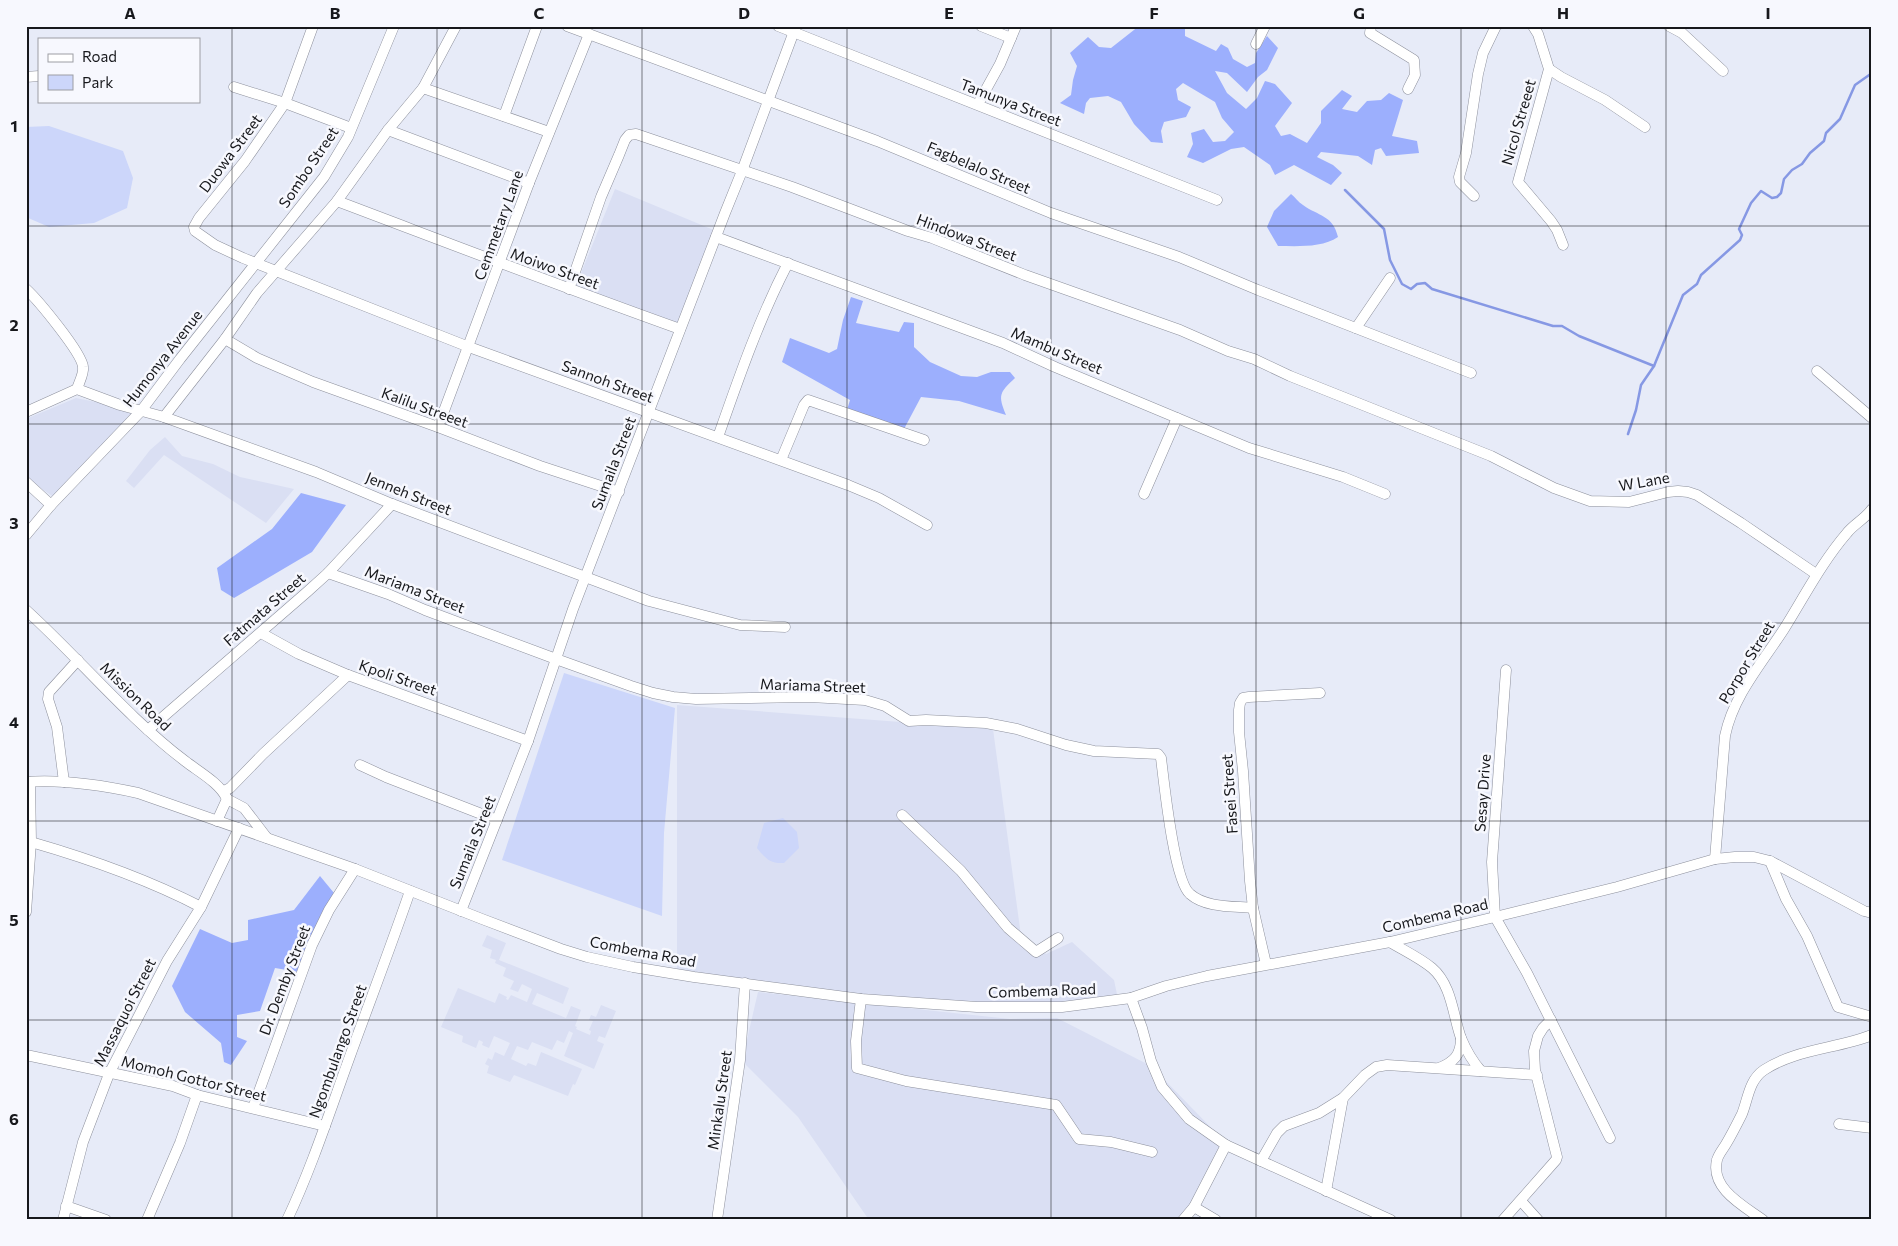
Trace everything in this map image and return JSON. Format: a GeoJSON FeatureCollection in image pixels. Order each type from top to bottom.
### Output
{"type":"FeatureCollection","features":[{"type":"Feature","properties":{"kind":"street","name":"Sombo Street"},"geometry":{"type":"LineString","coordinates":[[257,263],[324,177],[345,144],[394,26]]}},
{"type":"Feature","properties":{"kind":"street"},"geometry":{"type":"LineString","coordinates":[[164,417],[225,339],[257,294],[337,201],[388,130],[423,88],[456,26]]}},
{"type":"Feature","properties":{"kind":"street"},"geometry":{"type":"LineString","coordinates":[[504,116],[538,26]]}},
{"type":"Feature","properties":{"kind":"street","name":"Fagbelalo Street"},"geometry":{"type":"LineString","coordinates":[[567,26],[877,141],[1038,208],[1179,257],[1472,373]]}},
{"type":"Feature","properties":{"kind":"street","name":"Tamunya Street"},"geometry":{"type":"LineString","coordinates":[[778,26],[795,29],[1217,200]]}},
{"type":"Feature","properties":{"kind":"street"},"geometry":{"type":"LineString","coordinates":[[981,26],[1011,38]]}},
{"type":"Feature","properties":{"kind":"street"},"geometry":{"type":"LineString","coordinates":[[978,104],[1000,64],[1016,26]]}},
{"type":"Feature","properties":{"kind":"street"},"geometry":{"type":"LineString","coordinates":[[1256,44],[1265,26]]}},
{"type":"Feature","properties":{"kind":"street"},"geometry":{"type":"LineString","coordinates":[[1371,26],[1370,33],[1414,60],[1415,76],[1408,89]]}},
{"type":"Feature","properties":{"kind":"street"},"geometry":{"type":"LineString","coordinates":[[1474,196],[1460,182],[1459,178],[1466,153],[1483,52],[1496,26]]}},
{"type":"Feature","properties":{"kind":"street","name":"Nicol Streeet"},"geometry":{"type":"LineString","coordinates":[[1532,26],[1538,34],[1549,69],[1518,182],[1551,221],[1557,230],[1562,245]]}},
{"type":"Feature","properties":{"kind":"street"},"geometry":{"type":"LineString","coordinates":[[1669,26],[1682,33],[1723,71]]}},
{"type":"Feature","properties":{"kind":"street","name":"Duowa Street"},"geometry":{"type":"LineString","coordinates":[[257,263],[215,245],[195,231],[194,227],[207,208],[246,161],[285,103],[312,27]]}},
{"type":"Feature","properties":{"kind":"street","name":"Sumaila Street"},"geometry":{"type":"LineString","coordinates":[[461,911],[528,741],[585,576],[619,492],[795,29]]}},
{"type":"Feature","properties":{"kind":"street","name":"Cemmetary Lane"},"geometry":{"type":"LineString","coordinates":[[438,427],[529,183],[588,34]]}},
{"type":"Feature","properties":{"kind":"street"},"geometry":{"type":"LineString","coordinates":[[1549,69],[1605,100],[1645,127]]}},
{"type":"Feature","properties":{"kind":"street"},"geometry":{"type":"LineString","coordinates":[[234,87],[285,103],[351,128]]}},
{"type":"Feature","properties":{"kind":"street"},"geometry":{"type":"LineString","coordinates":[[423,88],[549,132]]}},
{"type":"Feature","properties":{"kind":"street"},"geometry":{"type":"LineString","coordinates":[[388,130],[529,183]]}},
{"type":"Feature","properties":{"kind":"street","name":"Hindowa Street"},"geometry":{"type":"LineString","coordinates":[[569,289],[601,197],[625,140],[629,135],[636,134],[932,238],[1106,306],[1180,330],[1491,456],[1519,471]]}},
{"type":"Feature","properties":{"kind":"street","name":"Moiwo Street"},"geometry":{"type":"LineString","coordinates":[[337,201],[470,250],[499,264],[680,329]]}},
{"type":"Feature","properties":{"kind":"street","name":"Mambu Street"},"geometry":{"type":"LineString","coordinates":[[716,236],[1003,342],[1049,364],[1250,448],[1343,477],[1385,494]]}},
{"type":"Feature","properties":{"kind":"street","name":"Sannoh Street"},"geometry":{"type":"LineString","coordinates":[[257,263],[469,347],[718,436],[879,498],[927,525]]}},
{"type":"Feature","properties":{"kind":"street","name":"Humonya Avenue"},"geometry":{"type":"LineString","coordinates":[[26,535],[51,505],[141,412],[180,359],[257,263]]}},
{"type":"Feature","properties":{"kind":"street"},"geometry":{"type":"LineString","coordinates":[[718,436],[755,332],[770,297],[788,263]]}},
{"type":"Feature","properties":{"kind":"street"},"geometry":{"type":"LineString","coordinates":[[1356,328],[1390,278]]}},
{"type":"Feature","properties":{"kind":"street"},"geometry":{"type":"LineString","coordinates":[[26,289],[60,329],[82,363],[83,372],[77,389],[26,412]]}},
{"type":"Feature","properties":{"kind":"street","name":"Kalilu Streeet"},"geometry":{"type":"LineString","coordinates":[[225,339],[257,358],[285,370],[540,466],[619,492]]}},
{"type":"Feature","properties":{"kind":"street"},"geometry":{"type":"LineString","coordinates":[[1817,371],[1872,418]]}},
{"type":"Feature","properties":{"kind":"street","name":"Jenneh Street"},"geometry":{"type":"LineString","coordinates":[[77,389],[141,412],[164,417],[316,472],[392,504],[649,601],[740,625],[786,627]]}},
{"type":"Feature","properties":{"kind":"street"},"geometry":{"type":"LineString","coordinates":[[781,460],[804,405],[808,400],[924,440]]}},
{"type":"Feature","properties":{"kind":"street"},"geometry":{"type":"LineString","coordinates":[[1144,494],[1177,418]]}},
{"type":"Feature","properties":{"kind":"street","name":"W Lane"},"geometry":{"type":"LineString","coordinates":[[1519,471],[1554,488],[1590,501],[1630,502],[1668,492],[1688,492],[1742,523],[1816,574]]}},
{"type":"Feature","properties":{"kind":"street"},"geometry":{"type":"LineString","coordinates":[[26,482],[51,505]]}},
{"type":"Feature","properties":{"kind":"street","name":"Fatmata Street"},"geometry":{"type":"LineString","coordinates":[[148,730],[328,573],[392,504]]}},
{"type":"Feature","properties":{"kind":"street","name":"Porpor Street"},"geometry":{"type":"LineString","coordinates":[[1715,859],[1725,736],[1728,722],[1737,701],[1796,609],[1816,574],[1848,531],[1871,514]]}},
{"type":"Feature","properties":{"kind":"street","name":"Mariama Street"},"geometry":{"type":"LineString","coordinates":[[328,573],[631,686],[673,697],[696,699],[844,698],[885,706],[909,721],[986,723],[1018,729],[1066,745],[1094,751],[1158,754],[1161,758],[1170,829],[1182,884],[1190,894],[1205,903],[1253,908]]}},
{"type":"Feature","properties":{"kind":"street","name":"Mission Road"},"geometry":{"type":"LineString","coordinates":[[26,610],[148,730],[244,808],[267,838]]}},
{"type":"Feature","properties":{"kind":"street","name":"Kpoli Street"},"geometry":{"type":"LineString","coordinates":[[261,633],[299,654],[348,675],[528,741]]}},
{"type":"Feature","properties":{"kind":"street"},"geometry":{"type":"LineString","coordinates":[[64,782],[57,727],[48,699],[49,692],[78,660]]}},
{"type":"Feature","properties":{"kind":"street","name":"Sesay Drive"},"geometry":{"type":"LineString","coordinates":[[1495,917],[1492,862],[1506,670]]}},
{"type":"Feature","properties":{"kind":"street"},"geometry":{"type":"LineString","coordinates":[[26,912],[32,842],[28,782],[64,782],[103,786],[138,793],[217,822],[230,788],[263,754],[348,675]]}},
{"type":"Feature","properties":{"kind":"street","name":"Fasei Street"},"geometry":{"type":"LineString","coordinates":[[1266,964],[1253,908],[1239,732],[1240,703],[1243,698],[1248,697],[1320,692]]}},
{"type":"Feature","properties":{"kind":"street"},"geometry":{"type":"LineString","coordinates":[[360,765],[497,820]]}},
{"type":"Feature","properties":{"kind":"street"},"geometry":{"type":"LineString","coordinates":[[902,815],[960,871],[1008,928],[1036,952],[1058,938]]}},
{"type":"Feature","properties":{"kind":"street","name":"Combema Road"},"geometry":{"type":"LineString","coordinates":[[217,822],[355,869],[561,949],[587,957],[633,967],[861,999],[977,1007],[1078,1006],[1131,998],[1174,984],[1266,964],[1390,942],[1617,887],[1715,859],[1754,857],[1770,861],[1864,911],[1872,913]]}},
{"type":"Feature","properties":{"kind":"street","name":"Massaquoi Street"},"geometry":{"type":"LineString","coordinates":[[63,1220],[83,1142],[109,1074],[167,961],[202,907],[239,828]]}},
{"type":"Feature","properties":{"kind":"street"},"geometry":{"type":"LineString","coordinates":[[32,842],[138,878],[202,907]]}},
{"type":"Feature","properties":{"kind":"street"},"geometry":{"type":"LineString","coordinates":[[1770,861],[1786,899],[1807,936],[1838,1007],[1872,1017]]}},
{"type":"Feature","properties":{"kind":"street","name":"Dr. Demby Street"},"geometry":{"type":"LineString","coordinates":[[253,1108],[312,945],[329,910],[355,869]]}},
{"type":"Feature","properties":{"kind":"street","name":"Ngombulango Street"},"geometry":{"type":"LineString","coordinates":[[287,1220],[298,1197],[325,1126],[387,960],[410,891]]}},
{"type":"Feature","properties":{"kind":"street"},"geometry":{"type":"LineString","coordinates":[[1495,917],[1551,1020],[1575,1072],[1610,1138]]}},
{"type":"Feature","properties":{"kind":"street"},"geometry":{"type":"LineString","coordinates":[[1390,942],[1433,969],[1442,981],[1462,1038],[1473,1061],[1481,1071]]}},
{"type":"Feature","properties":{"kind":"street","name":"Minkalu Street"},"geometry":{"type":"LineString","coordinates":[[717,1220],[740,1060],[745,983]]}},
{"type":"Feature","properties":{"kind":"street"},"geometry":{"type":"LineString","coordinates":[[1131,998],[1151,1061],[1162,1087],[1189,1119],[1226,1146],[1391,1220]]}},
{"type":"Feature","properties":{"kind":"street"},"geometry":{"type":"LineString","coordinates":[[861,999],[856,1041],[857,1068],[906,1081],[1056,1105],[1079,1139],[1111,1142],[1152,1152]]}},
{"type":"Feature","properties":{"kind":"street"},"geometry":{"type":"LineString","coordinates":[[1503,1220],[1557,1157],[1537,1075],[1534,1051],[1535,1043],[1543,1028],[1551,1020]]}},
{"type":"Feature","properties":{"kind":"street"},"geometry":{"type":"LineString","coordinates":[[1763,1220],[1726,1192],[1719,1181],[1716,1170],[1717,1160],[1734,1131],[1754,1080],[1762,1072],[1795,1055],[1844,1044],[1872,1035]]}},
{"type":"Feature","properties":{"kind":"street"},"geometry":{"type":"LineString","coordinates":[[1438,1068],[1450,1063],[1457,1056],[1461,1048],[1462,1038]]}},
{"type":"Feature","properties":{"kind":"street","name":"Momoh Gottor Street"},"geometry":{"type":"LineString","coordinates":[[26,1054],[109,1074],[119,1073],[165,1084],[197,1095],[325,1126]]}},
{"type":"Feature","properties":{"kind":"street"},"geometry":{"type":"LineString","coordinates":[[1261,1161],[1277,1133],[1284,1126],[1319,1113],[1343,1098],[1365,1075],[1376,1067],[1387,1065],[1537,1075]]}},
{"type":"Feature","properties":{"kind":"street"},"geometry":{"type":"LineString","coordinates":[[147,1220],[180,1143],[197,1095]]}},
{"type":"Feature","properties":{"kind":"street"},"geometry":{"type":"LineString","coordinates":[[1326,1191],[1343,1098]]}},
{"type":"Feature","properties":{"kind":"street"},"geometry":{"type":"LineString","coordinates":[[1839,1124],[1872,1128]]}},
{"type":"Feature","properties":{"kind":"street"},"geometry":{"type":"LineString","coordinates":[[1183,1220],[1194,1207],[1226,1146]]}},
{"type":"Feature","properties":{"kind":"street"},"geometry":{"type":"LineString","coordinates":[[1521,1201],[1538,1220]]}},
{"type":"Feature","properties":{"kind":"street"},"geometry":{"type":"LineString","coordinates":[[66,1206],[106,1220]]}},
{"type":"Feature","properties":{"kind":"street"},"geometry":{"type":"LineString","coordinates":[[1194,1207],[1216,1220]]}},
{"type":"Feature","properties":{"kind":"shaded area"},"geometry":{"type":"Polygon","coordinates":[[[1139,26],[1185,26],[1185,36],[1216,51],[1221,44],[1228,48],[1233,59],[1247,67],[1255,63],[1256,53],[1267,36],[1278,48],[1267,70],[1258,77],[1247,92],[1227,73],[1215,71],[1227,93],[1246,109],[1257,98],[1265,81],[1275,84],[1292,103],[1275,126],[1281,136],[1290,134],[1307,143],[1321,123],[1321,111],[1342,90],[1352,96],[1342,109],[1357,112],[1367,101],[1381,100],[1389,93],[1403,100],[1392,136],[1417,141],[1419,153],[1386,156],[1381,148],[1375,150],[1372,165],[1358,156],[1321,152],[1317,157],[1333,165],[1342,173],[1331,185],[1294,165],[1275,175],[1270,165],[1244,147],[1231,149],[1203,163],[1187,157],[1193,144],[1191,133],[1204,129],[1213,142],[1225,141],[1234,132],[1222,118],[1215,102],[1183,83],[1176,89],[1178,100],[1191,107],[1186,117],[1164,122],[1161,131],[1163,143],[1151,142],[1134,124],[1121,102],[1108,96],[1090,98],[1086,103],[1084,114],[1060,103],[1071,95],[1077,66],[1070,53],[1088,37],[1099,47],[1111,48],[1139,26]]]}},
{"type":"Feature","properties":{"kind":"shaded area"},"geometry":{"type":"Polygon","coordinates":[[[615,189],[716,231],[679,327],[575,288],[615,189]]]}},
{"type":"Feature","properties":{"kind":"shaded area"},"geometry":{"type":"Polygon","coordinates":[[[1291,194],[1301,204],[1329,220],[1333,224],[1338,237],[1332,241],[1317,245],[1278,246],[1267,227],[1274,211],[1291,194]]]}},
{"type":"Feature","properties":{"kind":"shaded area"},"geometry":{"type":"Polygon","coordinates":[[[851,297],[863,301],[856,323],[899,332],[904,322],[914,323],[914,347],[930,362],[961,376],[977,377],[991,372],[1010,372],[1015,378],[1003,391],[1001,398],[1006,415],[959,401],[921,397],[904,429],[847,410],[850,400],[782,362],[790,338],[829,353],[837,349],[843,320],[851,297]]]}},
{"type":"Feature","properties":{"kind":"shaded area"},"geometry":{"type":"Polygon","coordinates":[[[76,398],[140,411],[58,500],[26,478],[26,419],[76,398]]]}},
{"type":"Feature","properties":{"kind":"shaded area"},"geometry":{"type":"Polygon","coordinates":[[[165,437],[182,456],[213,464],[240,477],[294,489],[266,523],[164,455],[134,488],[126,481],[150,450],[165,437]]]}},
{"type":"Feature","properties":{"kind":"shaded area"},"geometry":{"type":"Polygon","coordinates":[[[301,493],[346,505],[312,552],[234,598],[221,590],[217,568],[272,529],[301,493]]]}},
{"type":"Feature","properties":{"kind":"shaded area"},"geometry":{"type":"Polygon","coordinates":[[[677,705],[993,729],[1021,936],[1046,954],[1072,942],[1114,980],[1119,1004],[869,1001],[677,975],[677,705]]]}},
{"type":"Feature","properties":{"kind":"shaded area"},"geometry":{"type":"Polygon","coordinates":[[[320,876],[334,893],[299,972],[275,968],[260,1011],[237,1015],[237,1037],[247,1041],[231,1065],[224,1062],[221,1043],[185,1012],[172,986],[200,929],[232,943],[248,940],[248,920],[294,910],[320,876]]]}},
{"type":"Feature","properties":{"kind":"shaded area"},"geometry":{"type":"Polygon","coordinates":[[[487,935],[506,943],[499,960],[569,988],[563,1004],[537,993],[532,1004],[566,1018],[571,1006],[581,1010],[575,1026],[577,1027],[576,1029],[590,1035],[591,1031],[589,1030],[593,1021],[589,1020],[591,1015],[596,1017],[601,1005],[616,1011],[605,1038],[599,1036],[597,1041],[604,1044],[594,1069],[564,1056],[573,1033],[569,1031],[564,1043],[557,1040],[552,1050],[532,1042],[528,1050],[517,1046],[511,1059],[526,1066],[528,1063],[536,1066],[541,1052],[582,1069],[568,1096],[514,1075],[510,1082],[487,1073],[489,1066],[485,1064],[488,1058],[492,1060],[495,1052],[504,1056],[510,1043],[494,1036],[489,1048],[482,1045],[483,1042],[479,1040],[476,1048],[462,1042],[463,1036],[441,1027],[458,988],[495,1003],[499,993],[507,997],[506,999],[508,1000],[511,995],[527,1002],[532,989],[522,984],[518,992],[510,989],[514,981],[503,976],[506,968],[495,963],[496,960],[490,958],[492,950],[482,946],[487,935]]]}},
{"type":"Feature","properties":{"kind":"shaded area"},"geometry":{"type":"Polygon","coordinates":[[[758,992],[1010,1019],[1057,1018],[1151,1066],[1225,1142],[1186,1220],[869,1220],[798,1117],[742,1061],[758,992]]]}},
{"type":"Feature","properties":{"kind":"green space"},"geometry":{"type":"Polygon","coordinates":[[[49,126],[123,151],[133,178],[127,208],[94,223],[49,227],[26,217],[26,127],[49,126]]]}},
{"type":"Feature","properties":{"kind":"green space"},"geometry":{"type":"Polygon","coordinates":[[[564,673],[675,708],[664,833],[662,916],[502,860],[564,673]]]}},
{"type":"Feature","properties":{"kind":"green space"},"geometry":{"type":"Polygon","coordinates":[[[783,818],[797,832],[799,848],[784,863],[779,863],[768,860],[757,848],[764,823],[783,818]]]}},
{"type":"Feature","properties":{"kind":"waterway"},"geometry":{"type":"LineString","coordinates":[[1628,434],[1636,410],[1641,385],[1654,366],[1683,295],[1697,284],[1701,275],[1740,240],[1742,235],[1739,229],[1751,203],[1761,191],[1772,198],[1777,197],[1781,193],[1784,179],[1792,170],[1802,164],[1810,153],[1824,141],[1826,133],[1840,119],[1855,85],[1872,73]]}},
{"type":"Feature","properties":{"kind":"waterway"},"geometry":{"type":"LineString","coordinates":[[1345,190],[1384,229],[1390,260],[1402,284],[1411,289],[1417,284],[1425,283],[1432,289],[1553,326],[1562,326],[1579,336],[1654,366]]}}]}
